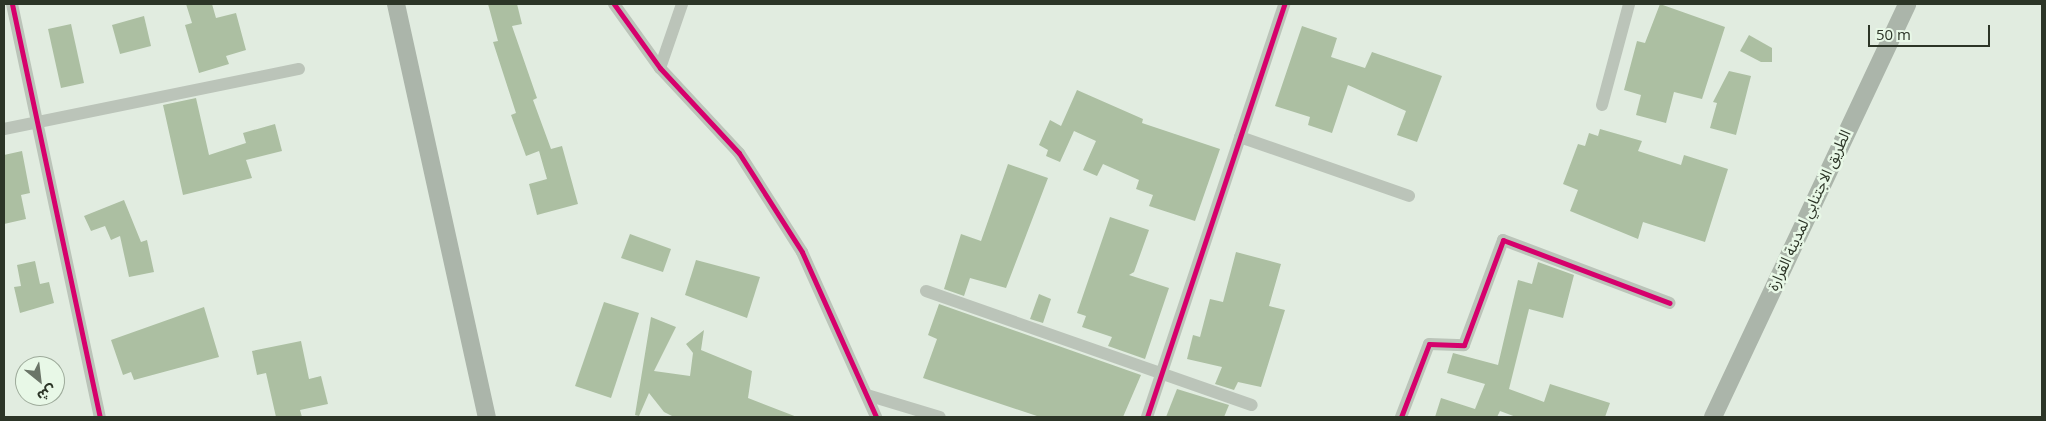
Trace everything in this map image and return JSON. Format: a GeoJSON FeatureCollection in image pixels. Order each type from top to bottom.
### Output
{"type":"FeatureCollection","features":[{"type":"Feature","properties":{"kind":"main road"},"geometry":{"type":"LineString","coordinates":[[396,4],[487,417]]}},
{"type":"Feature","properties":{"kind":"main road","name":"الطريق الاجتنابي لمدينة القرارة"},"geometry":{"type":"LineString","coordinates":[[1713,417],[1907,4]]}},
{"type":"Feature","properties":{"kind":"street"},"geometry":{"type":"LineString","coordinates":[[12,4],[100,417]]}},
{"type":"Feature","properties":{"kind":"street"},"geometry":{"type":"LineString","coordinates":[[614,4],[660,68],[739,153],[802,252],[876,417]]}},
{"type":"Feature","properties":{"kind":"street"},"geometry":{"type":"LineString","coordinates":[[660,68],[682,4]]}},
{"type":"Feature","properties":{"kind":"street"},"geometry":{"type":"LineString","coordinates":[[1147,417],[1284,4]]}},
{"type":"Feature","properties":{"kind":"street"},"geometry":{"type":"LineString","coordinates":[[1602,105],[1628,4]]}},
{"type":"Feature","properties":{"kind":"street"},"geometry":{"type":"LineString","coordinates":[[4,129],[299,69]]}},
{"type":"Feature","properties":{"kind":"street"},"geometry":{"type":"LineString","coordinates":[[1240,137],[1409,196]]}},
{"type":"Feature","properties":{"kind":"street"},"geometry":{"type":"LineString","coordinates":[[1401,417],[1429,344],[1464,345],[1503,240],[1670,303]]}},
{"type":"Feature","properties":{"kind":"street"},"geometry":{"type":"LineString","coordinates":[[926,291],[1161,375],[1252,405]]}},
{"type":"Feature","properties":{"kind":"street"},"geometry":{"type":"LineString","coordinates":[[867,395],[940,417]]}},
{"type":"Feature","properties":{"kind":"building"},"geometry":{"type":"Polygon","coordinates":[[[186,4],[212,4],[216,18],[236,13],[246,50],[226,56],[229,64],[199,73],[185,25],[192,23],[186,4]]]}},
{"type":"Feature","properties":{"kind":"building"},"geometry":{"type":"Polygon","coordinates":[[[488,4],[517,4],[522,24],[512,26],[537,98],[533,100],[551,149],[562,146],[578,204],[537,215],[529,184],[547,179],[539,151],[526,156],[511,115],[516,113],[493,42],[498,41],[488,4]]]}},
{"type":"Feature","properties":{"kind":"building"},"geometry":{"type":"Polygon","coordinates":[[[1660,4],[1725,27],[1702,99],[1674,92],[1666,123],[1636,115],[1641,95],[1624,90],[1637,41],[1645,43],[1660,4]]]}},
{"type":"Feature","properties":{"kind":"building"},"geometry":{"type":"Polygon","coordinates":[[[144,16],[151,46],[120,54],[112,25],[144,16]]]}},
{"type":"Feature","properties":{"kind":"building"},"geometry":{"type":"Polygon","coordinates":[[[71,24],[84,83],[61,88],[48,29],[71,24]]]}},
{"type":"Feature","properties":{"kind":"building"},"geometry":{"type":"Polygon","coordinates":[[[1302,26],[1337,38],[1331,57],[1365,68],[1372,52],[1442,76],[1417,142],[1397,135],[1406,111],[1348,85],[1332,133],[1308,125],[1310,117],[1275,106],[1302,26]]]}},
{"type":"Feature","properties":{"kind":"building"},"geometry":{"type":"Polygon","coordinates":[[[1749,35],[1772,48],[1772,62],[1761,62],[1740,51],[1749,35]]]}},
{"type":"Feature","properties":{"kind":"building"},"geometry":{"type":"Polygon","coordinates":[[[1729,71],[1751,76],[1736,135],[1710,128],[1717,103],[1713,102],[1729,71]]]}},
{"type":"Feature","properties":{"kind":"building"},"geometry":{"type":"Polygon","coordinates":[[[1077,90],[1143,119],[1142,123],[1220,149],[1195,221],[1149,206],[1153,195],[1136,189],[1139,180],[1103,164],[1097,176],[1083,170],[1096,141],[1074,131],[1060,162],[1046,156],[1048,150],[1039,145],[1050,120],[1061,126],[1077,90]]]}},
{"type":"Feature","properties":{"kind":"building"},"geometry":{"type":"Polygon","coordinates":[[[196,98],[209,155],[246,143],[243,133],[275,124],[282,151],[246,160],[252,178],[183,195],[163,105],[196,98]]]}},
{"type":"Feature","properties":{"kind":"building"},"geometry":{"type":"Polygon","coordinates":[[[1600,129],[1642,141],[1638,151],[1681,165],[1684,155],[1728,169],[1705,242],[1643,222],[1638,239],[1570,211],[1578,190],[1563,184],[1578,144],[1585,146],[1589,133],[1598,136],[1600,129]]]}},
{"type":"Feature","properties":{"kind":"building"},"geometry":{"type":"Polygon","coordinates":[[[22,151],[30,193],[21,195],[26,219],[4,224],[4,155],[22,151]]]}},
{"type":"Feature","properties":{"kind":"building"},"geometry":{"type":"Polygon","coordinates":[[[1008,164],[1048,178],[1006,288],[970,278],[964,296],[944,289],[961,234],[981,241],[1008,164]]]}},
{"type":"Feature","properties":{"kind":"building"},"geometry":{"type":"Polygon","coordinates":[[[124,200],[141,242],[147,240],[154,272],[129,277],[120,236],[111,240],[105,226],[91,231],[84,216],[124,200]]]}},
{"type":"Feature","properties":{"kind":"building"},"geometry":{"type":"Polygon","coordinates":[[[1110,217],[1149,230],[1134,272],[1129,275],[1169,288],[1145,359],[1108,346],[1112,337],[1082,327],[1086,316],[1077,313],[1110,217]]]}},
{"type":"Feature","properties":{"kind":"building"},"geometry":{"type":"Polygon","coordinates":[[[630,234],[671,249],[663,272],[621,258],[630,234]]]}},
{"type":"Feature","properties":{"kind":"building"},"geometry":{"type":"Polygon","coordinates":[[[1236,252],[1281,264],[1269,306],[1285,310],[1261,387],[1238,382],[1234,390],[1215,384],[1222,367],[1187,359],[1193,335],[1200,337],[1210,299],[1223,302],[1236,252]]]}},
{"type":"Feature","properties":{"kind":"building"},"geometry":{"type":"Polygon","coordinates":[[[696,260],[760,277],[747,318],[685,295],[696,260]]]}},
{"type":"Feature","properties":{"kind":"building"},"geometry":{"type":"Polygon","coordinates":[[[35,261],[40,284],[49,282],[54,303],[20,313],[14,287],[21,286],[17,265],[35,261]]]}},
{"type":"Feature","properties":{"kind":"building"},"geometry":{"type":"Polygon","coordinates":[[[1538,262],[1574,275],[1563,318],[1529,309],[1509,389],[1544,402],[1550,384],[1610,403],[1605,417],[1516,417],[1500,411],[1497,417],[1435,417],[1441,398],[1475,409],[1485,384],[1447,373],[1453,353],[1498,365],[1518,280],[1532,284],[1538,262]]]}},
{"type":"Feature","properties":{"kind":"building"},"geometry":{"type":"Polygon","coordinates":[[[1039,294],[1051,299],[1043,323],[1030,319],[1039,294]]]}},
{"type":"Feature","properties":{"kind":"building"},"geometry":{"type":"Polygon","coordinates":[[[604,302],[639,313],[611,398],[575,386],[604,302]]]}},
{"type":"Feature","properties":{"kind":"building"},"geometry":{"type":"Polygon","coordinates":[[[939,304],[1141,375],[1123,417],[1040,417],[923,378],[937,339],[928,335],[939,304]]]}},
{"type":"Feature","properties":{"kind":"building"},"geometry":{"type":"Polygon","coordinates":[[[204,307],[219,357],[134,380],[131,372],[123,375],[111,340],[204,307]]]}},
{"type":"Feature","properties":{"kind":"building"},"geometry":{"type":"Polygon","coordinates":[[[651,317],[676,327],[654,371],[690,376],[693,353],[686,344],[704,330],[701,350],[752,371],[748,398],[797,417],[674,417],[664,412],[649,393],[639,416],[635,415],[651,317]]]}},
{"type":"Feature","properties":{"kind":"building"},"geometry":{"type":"Polygon","coordinates":[[[301,341],[309,379],[321,376],[328,404],[300,410],[302,417],[276,417],[266,373],[257,375],[252,351],[301,341]]]}},
{"type":"Feature","properties":{"kind":"building"},"geometry":{"type":"Polygon","coordinates":[[[1177,389],[1229,405],[1224,417],[1166,417],[1177,389]]]}},
{"type":"Feature","properties":{"kind":"cycle path"},"geometry":{"type":"LineString","coordinates":[[12,4],[100,417]]}},
{"type":"Feature","properties":{"kind":"cycle path"},"geometry":{"type":"LineString","coordinates":[[614,4],[660,68],[739,153],[802,252],[876,417]]}},
{"type":"Feature","properties":{"kind":"cycle path"},"geometry":{"type":"LineString","coordinates":[[1147,417],[1284,4]]}},
{"type":"Feature","properties":{"kind":"cycle path"},"geometry":{"type":"LineString","coordinates":[[1401,417],[1429,344],[1464,345],[1503,240],[1670,303]]}}]}
